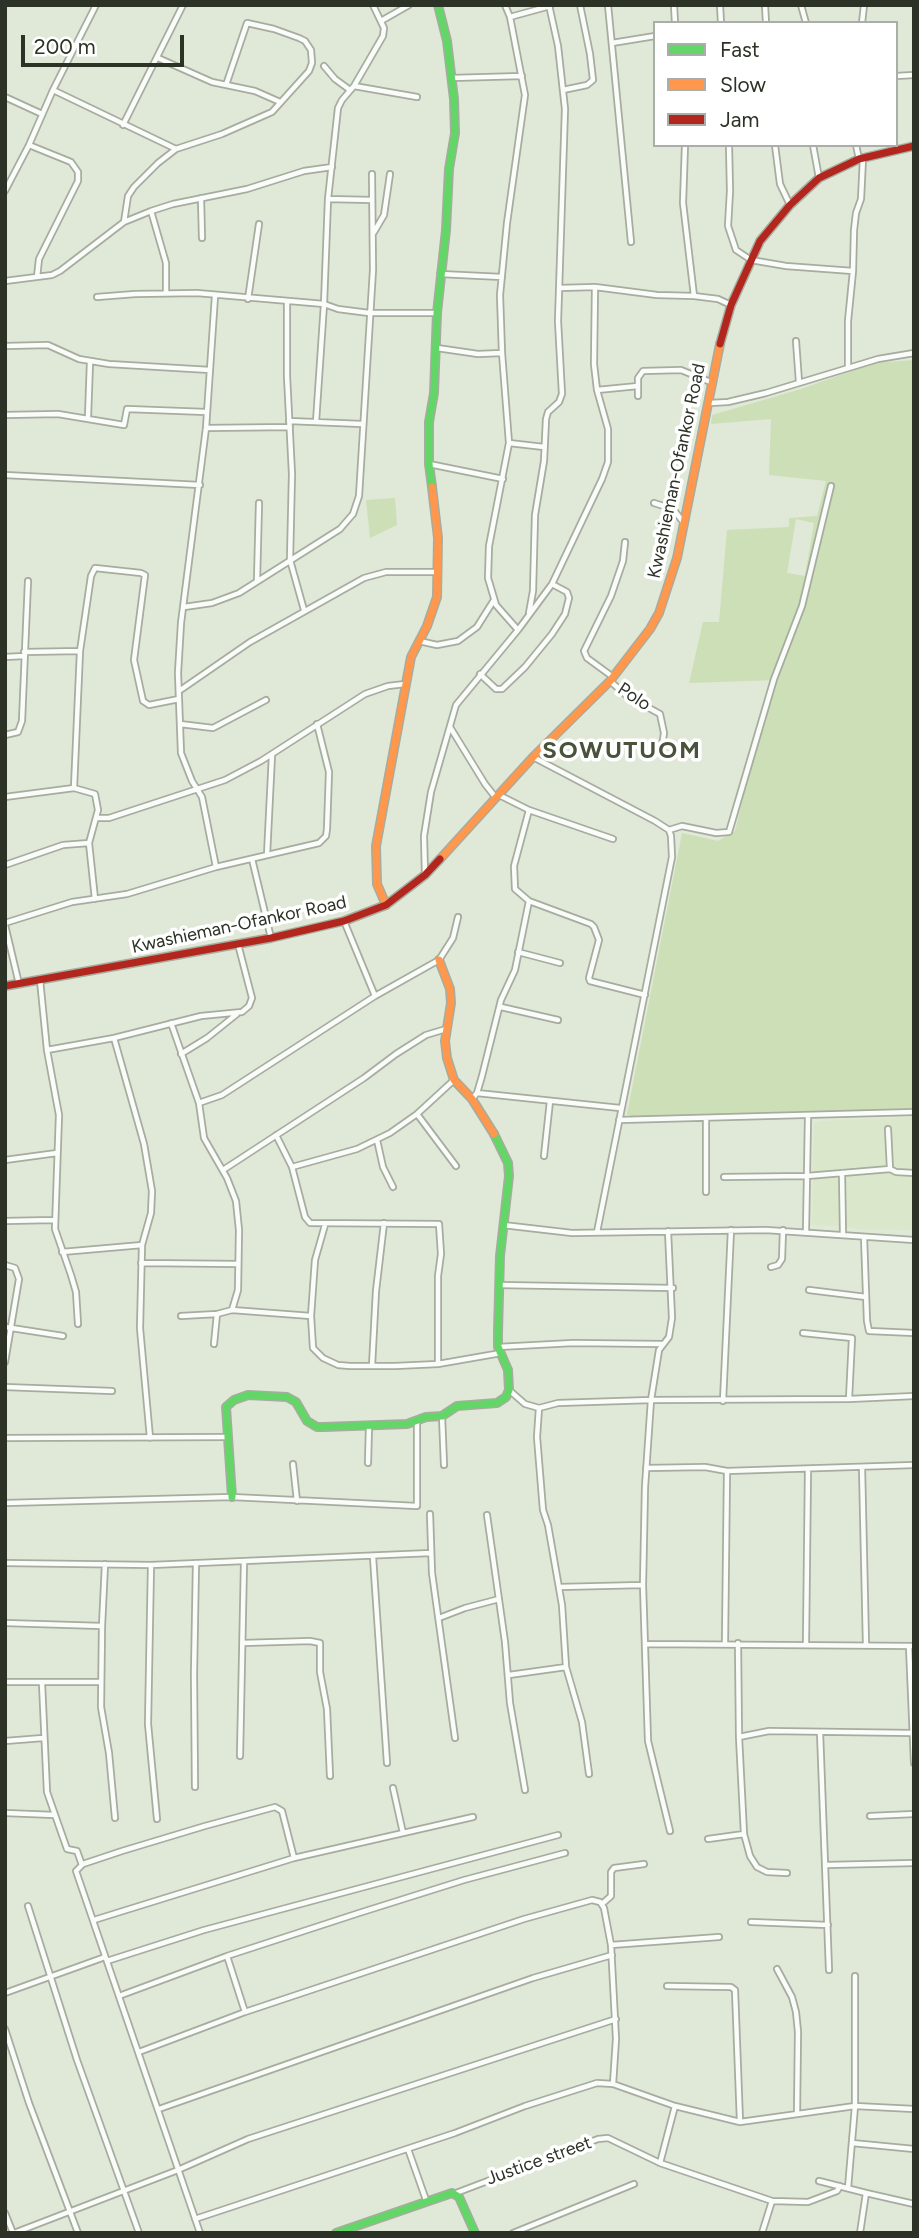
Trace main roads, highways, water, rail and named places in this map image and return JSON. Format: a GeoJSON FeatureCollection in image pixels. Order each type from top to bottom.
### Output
{"type":"FeatureCollection","features":[{"type":"Feature","properties":{"kind":"district","name":"SOWUTUOM"},"geometry":{"type":"Point","coordinates":[622,751]}}]}
